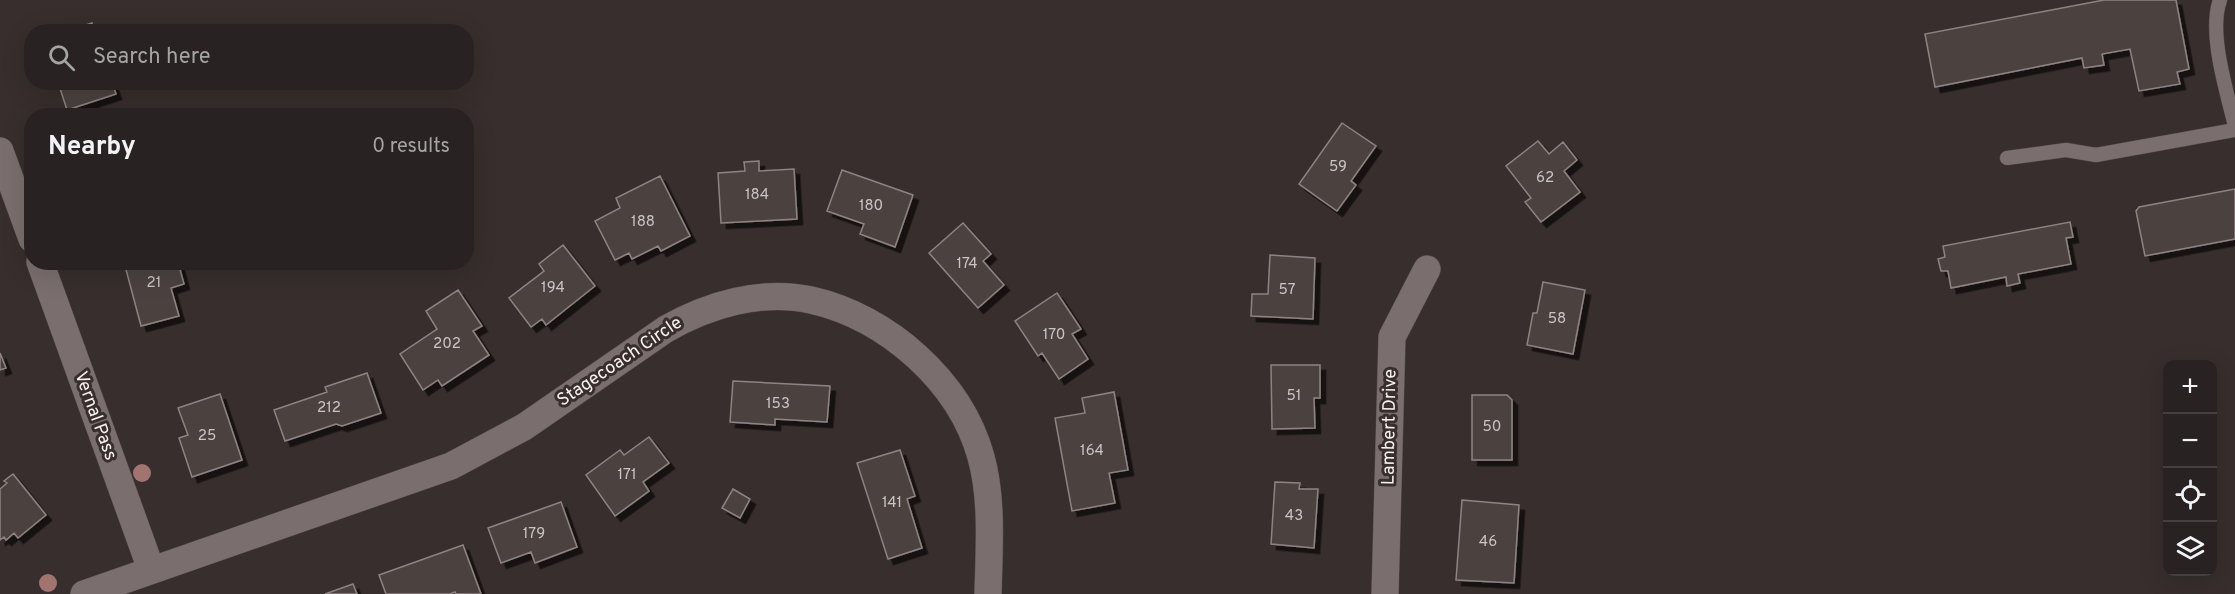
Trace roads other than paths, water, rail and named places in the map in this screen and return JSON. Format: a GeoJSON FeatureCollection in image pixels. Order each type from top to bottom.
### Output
{"type":"FeatureCollection","features":[{"type":"Feature","properties":{"kind":"street"},"geometry":{"type":"LineString","coordinates":[[0,151],[24,216]]}},
{"type":"Feature","properties":{"kind":"street","name":"Lambert Drive"},"geometry":{"type":"LineString","coordinates":[[1385,594],[1392,337],[1427,269]]}},
{"type":"Feature","properties":{"kind":"street","name":"Vernal Pass"},"geometry":{"type":"LineString","coordinates":[[43,270],[151,569]]}},
{"type":"Feature","properties":{"kind":"street","name":"Stagecoach Circle"},"geometry":{"type":"LineString","coordinates":[[84,594],[451,466],[524,427],[666,329],[688,317],[721,305],[747,299],[775,297],[809,300],[840,309],[899,340],[919,358],[952,398],[967,423],[981,456],[987,484],[988,594]]}},
{"type":"Feature","properties":{"kind":"lane"},"geometry":{"type":"LineString","coordinates":[[2007,158],[2066,150],[2096,155],[2235,128],[2219,56],[2216,12],[2220,0]]}}]}
